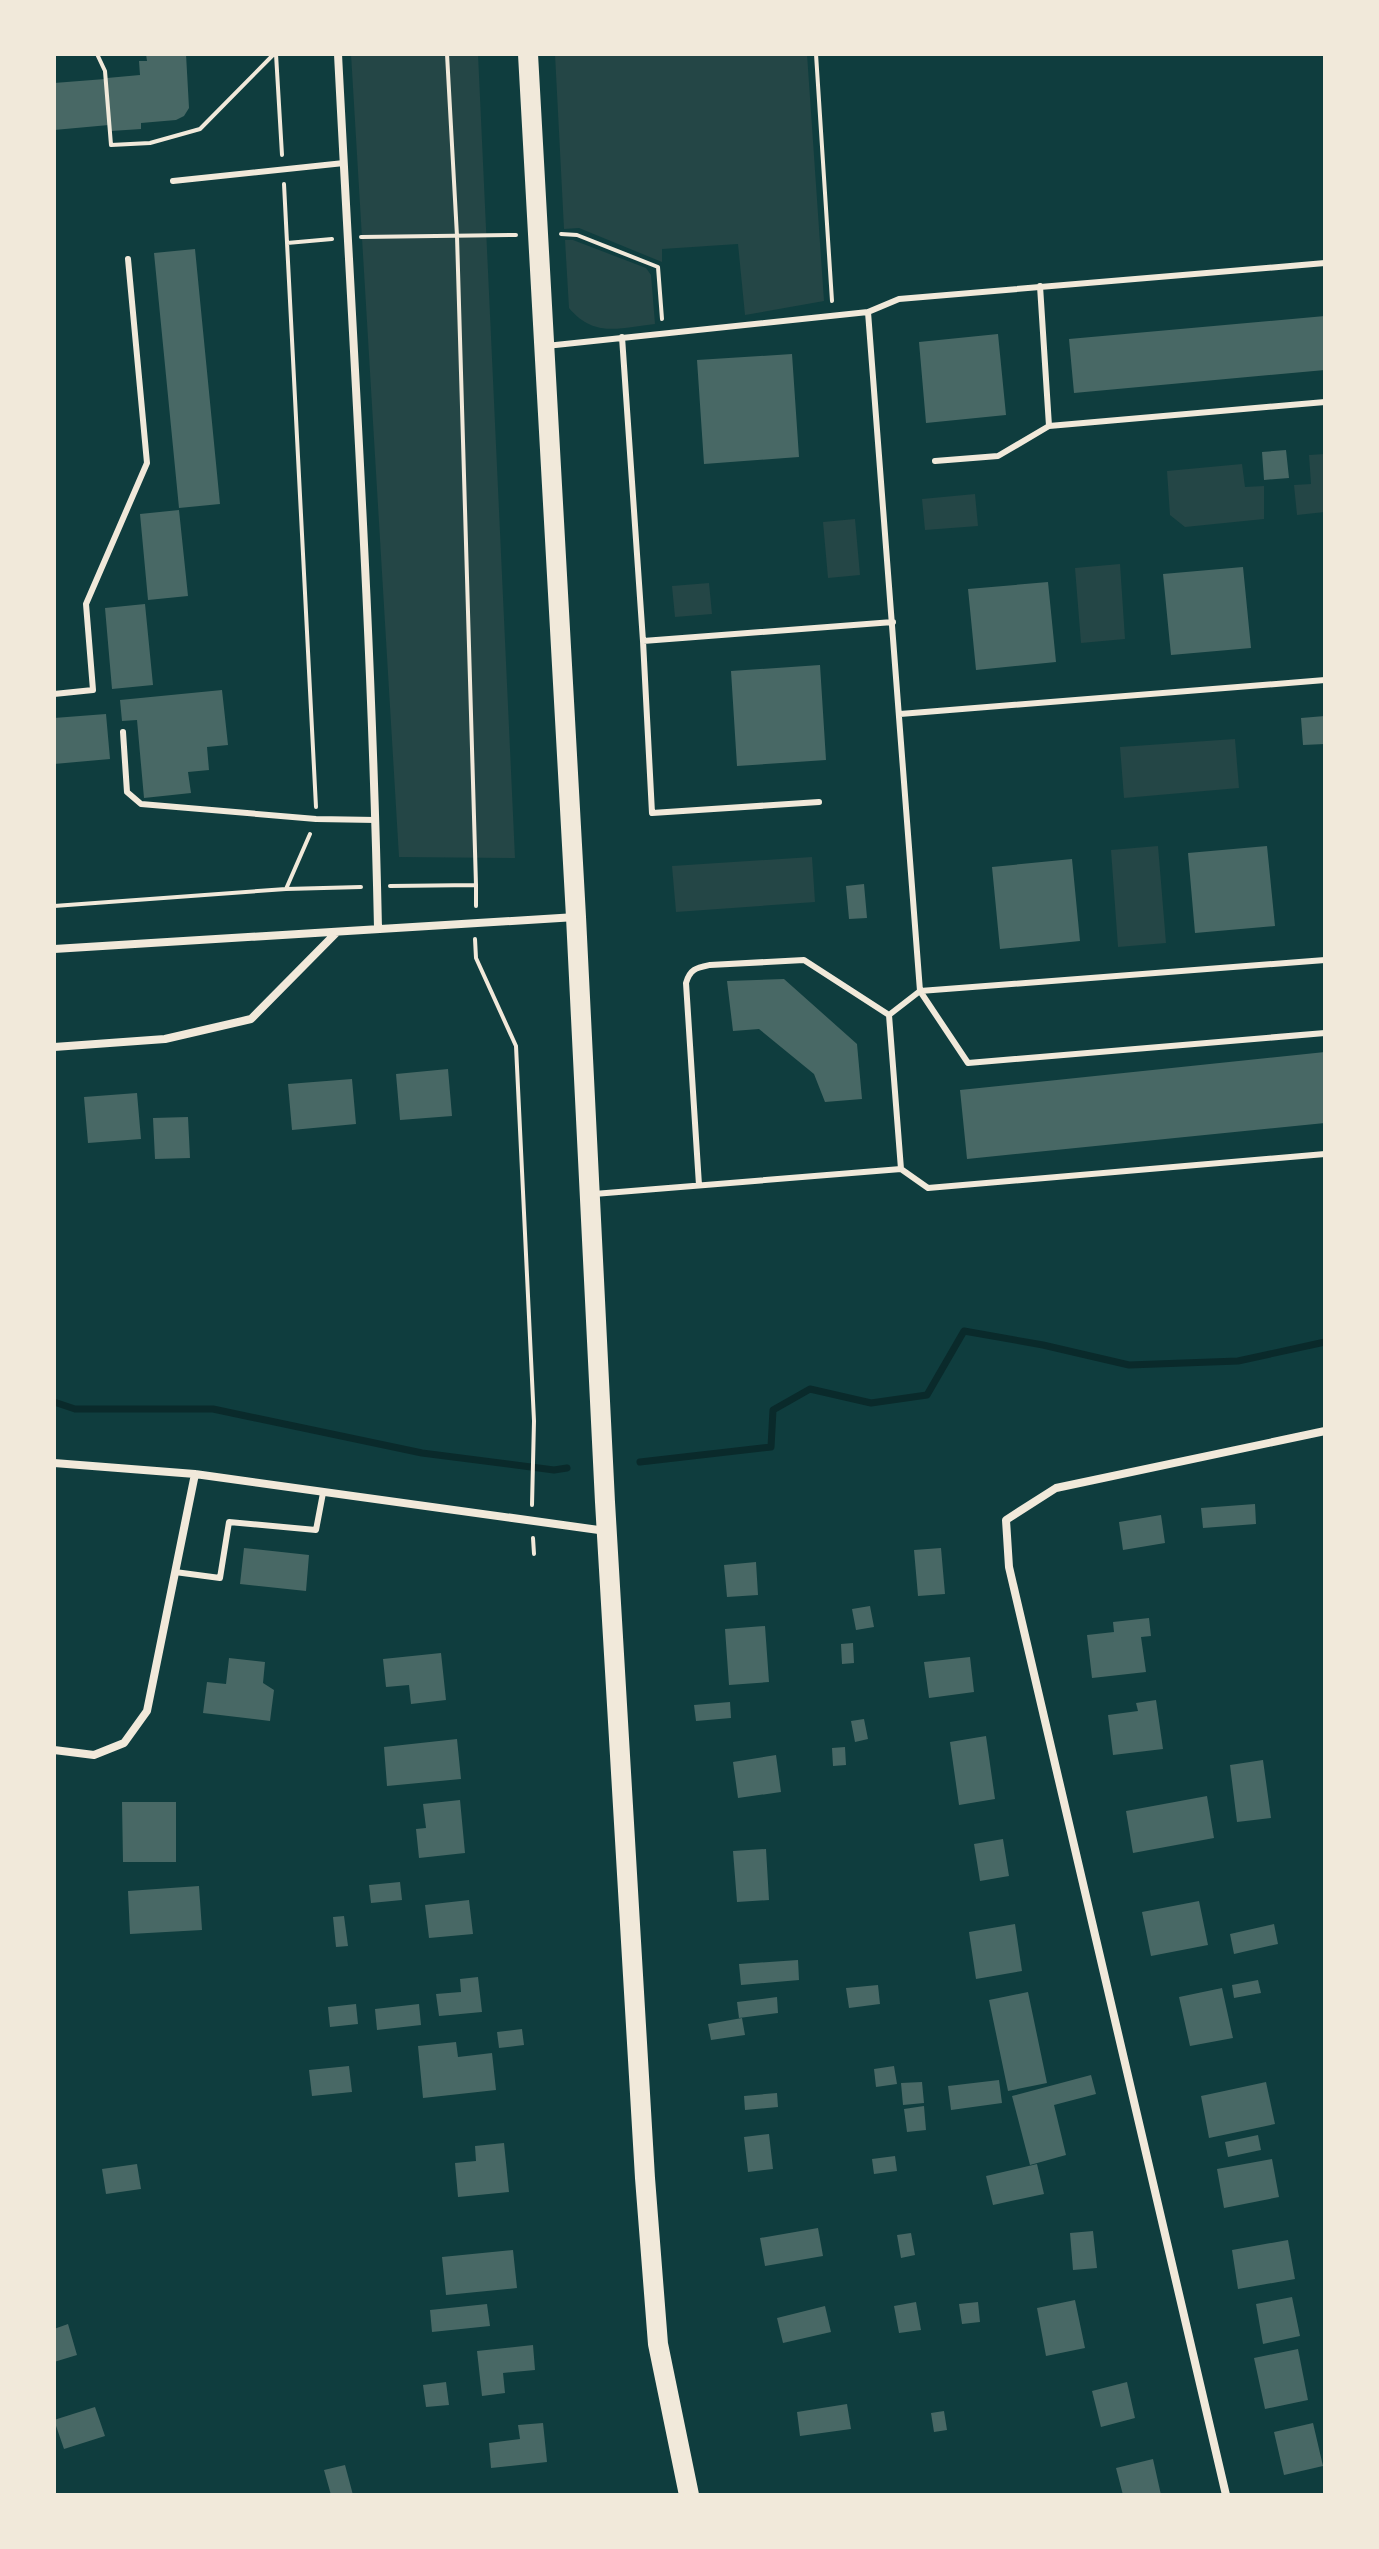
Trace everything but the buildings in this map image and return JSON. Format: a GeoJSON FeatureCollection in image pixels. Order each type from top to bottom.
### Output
{"type":"FeatureCollection","features":[{"type":"Feature","properties":{"kind":"main road"},"geometry":{"type":"LineString","coordinates":[[528,54],[645,2178],[658,2344],[689,2495]]}},
{"type":"Feature","properties":{"kind":"street"},"geometry":{"type":"LineString","coordinates":[[338,54],[376,820],[378,928]]}},
{"type":"Feature","properties":{"kind":"street"},"geometry":{"type":"LineString","coordinates":[[54,949],[576,917]]}},
{"type":"Feature","properties":{"kind":"street"},"geometry":{"type":"LineString","coordinates":[[54,1047],[165,1039],[251,1019],[337,931]]}},
{"type":"Feature","properties":{"kind":"street"},"geometry":{"type":"LineString","coordinates":[[1226,2495],[1009,1567],[1006,1520],[1056,1488],[1325,1431]]}},
{"type":"Feature","properties":{"kind":"street"},"geometry":{"type":"LineString","coordinates":[[54,1463],[195,1474],[607,1531]]}},
{"type":"Feature","properties":{"kind":"street"},"geometry":{"type":"LineString","coordinates":[[54,1750],[94,1755],[124,1743],[147,1711],[195,1474]]}},
{"type":"Feature","properties":{"kind":"lane"},"geometry":{"type":"LineString","coordinates":[[173,181],[344,163]]}},
{"type":"Feature","properties":{"kind":"lane"},"geometry":{"type":"LineString","coordinates":[[54,694],[93,690],[86,604],[147,463],[128,259]]}},
{"type":"Feature","properties":{"kind":"lane"},"geometry":{"type":"LineString","coordinates":[[542,346],[868,312],[899,299],[1325,263]]}},
{"type":"Feature","properties":{"kind":"lane"},"geometry":{"type":"LineString","coordinates":[[1040,286],[1049,426]]}},
{"type":"Feature","properties":{"kind":"lane"},"geometry":{"type":"LineString","coordinates":[[868,312],[920,991],[968,1063],[1325,1033]]}},
{"type":"Feature","properties":{"kind":"lane"},"geometry":{"type":"LineString","coordinates":[[622,337],[652,813],[819,802]]}},
{"type":"Feature","properties":{"kind":"lane"},"geometry":{"type":"LineString","coordinates":[[935,461],[998,456],[1049,426],[1325,402]]}},
{"type":"Feature","properties":{"kind":"lane"},"geometry":{"type":"LineString","coordinates":[[643,641],[893,622]]}},
{"type":"Feature","properties":{"kind":"lane"},"geometry":{"type":"LineString","coordinates":[[900,714],[1325,680]]}},
{"type":"Feature","properties":{"kind":"lane"},"geometry":{"type":"LineString","coordinates":[[123,732],[127,792],[141,804],[316,819],[376,820]]}},
{"type":"Feature","properties":{"kind":"lane"},"geometry":{"type":"LineString","coordinates":[[699,1185],[686,983],[689,973],[710,965],[804,960],[889,1015]]}},
{"type":"Feature","properties":{"kind":"lane"},"geometry":{"type":"LineString","coordinates":[[889,1015],[920,991],[1325,960]]}},
{"type":"Feature","properties":{"kind":"lane"},"geometry":{"type":"LineString","coordinates":[[889,1015],[901,1169]]}},
{"type":"Feature","properties":{"kind":"lane"},"geometry":{"type":"LineString","coordinates":[[590,1194],[901,1169],[928,1188],[1325,1154]]}},
{"type":"Feature","properties":{"kind":"lane"},"geometry":{"type":"LineString","coordinates":[[175,1572],[220,1578],[229,1522],[316,1530],[323,1493]]}},
{"type":"Feature","properties":{"kind":"path"},"geometry":{"type":"LineString","coordinates":[[97,54],[105,71],[111,145],[150,143],[200,129],[275,54]]}},
{"type":"Feature","properties":{"kind":"path"},"geometry":{"type":"LineString","coordinates":[[275,54],[316,819],[286,889]]}},
{"type":"Feature","properties":{"kind":"path"},"geometry":{"type":"LineString","coordinates":[[447,54],[457,236],[476,958],[516,1046],[534,1421],[532,1492]]}},
{"type":"Feature","properties":{"kind":"path"},"geometry":{"type":"LineString","coordinates":[[816,54],[833,316]]}},
{"type":"Feature","properties":{"kind":"path"},"geometry":{"type":"LineString","coordinates":[[287,243],[348,238],[537,233],[577,235],[658,267],[663,333]]}},
{"type":"Feature","properties":{"kind":"path"},"geometry":{"type":"LineString","coordinates":[[54,906],[286,889],[476,885]]}},
{"type":"Feature","properties":{"kind":"shaded area"},"geometry":{"type":"Polygon","coordinates":[[[351,54],[478,54],[515,858],[399,857],[351,54]]]}},
{"type":"Feature","properties":{"kind":"shaded area"},"geometry":{"type":"Polygon","coordinates":[[[555,54],[807,54],[824,301],[745,315],[738,244],[662,249],[662,262],[579,228],[564,229],[555,54]]]}},
{"type":"Feature","properties":{"kind":"shaded area"},"geometry":{"type":"Polygon","coordinates":[[[565,240],[573,240],[646,268],[651,275],[655,324],[608,329],[588,324],[578,317],[569,308],[565,240]]]}},
{"type":"Feature","properties":{"kind":"shaded area"},"geometry":{"type":"Polygon","coordinates":[[[1325,454],[1325,512],[1297,515],[1294,485],[1311,484],[1309,455],[1325,454]]]}},
{"type":"Feature","properties":{"kind":"shaded area"},"geometry":{"type":"Polygon","coordinates":[[[1242,464],[1245,487],[1264,486],[1264,519],[1185,527],[1170,515],[1167,471],[1242,464]]]}},
{"type":"Feature","properties":{"kind":"shaded area"},"geometry":{"type":"Polygon","coordinates":[[[975,494],[978,526],[925,530],[922,499],[975,494]]]}},
{"type":"Feature","properties":{"kind":"shaded area"},"geometry":{"type":"Polygon","coordinates":[[[855,519],[860,575],[828,578],[823,522],[855,519]]]}},
{"type":"Feature","properties":{"kind":"shaded area"},"geometry":{"type":"Polygon","coordinates":[[[1120,564],[1125,639],[1081,643],[1075,568],[1120,564]]]}},
{"type":"Feature","properties":{"kind":"shaded area"},"geometry":{"type":"Polygon","coordinates":[[[709,583],[712,614],[675,617],[672,586],[709,583]]]}},
{"type":"Feature","properties":{"kind":"shaded area"},"geometry":{"type":"Polygon","coordinates":[[[1235,739],[1239,788],[1124,798],[1120,747],[1235,739]]]}},
{"type":"Feature","properties":{"kind":"shaded area"},"geometry":{"type":"Polygon","coordinates":[[[1158,846],[1166,943],[1118,947],[1111,850],[1158,846]]]}},
{"type":"Feature","properties":{"kind":"shaded area"},"geometry":{"type":"Polygon","coordinates":[[[812,857],[815,902],[676,912],[672,866],[812,857]]]}},
{"type":"Feature","properties":{"kind":"waterway"},"geometry":{"type":"LineString","coordinates":[[640,1462],[771,1447],[773,1410],[810,1389],[871,1403],[927,1395],[964,1331],[1129,1365],[1238,1361],[1325,1342]]}},
{"type":"Feature","properties":{"kind":"waterway"},"geometry":{"type":"LineString","coordinates":[[54,1402],[75,1409],[213,1409],[422,1453],[554,1470],[567,1468]]}}]}
